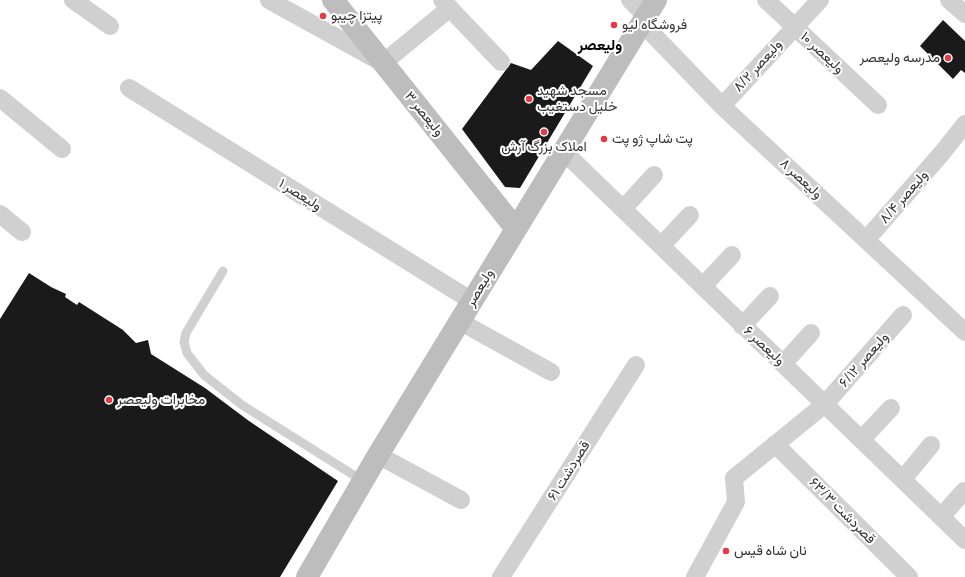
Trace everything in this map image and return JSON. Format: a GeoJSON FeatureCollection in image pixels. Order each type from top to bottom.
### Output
{"type":"FeatureCollection","features":[{"type":"Feature","properties":{"kind":"main road","name":"۳ ولیعصر"},"geometry":{"type":"LineString","coordinates":[[333,0],[516,229]]}},
{"type":"Feature","properties":{"kind":"main road","name":"ولیعصر"},"geometry":{"type":"LineString","coordinates":[[307,577],[378,454],[648,13]]}},
{"type":"Feature","properties":{"kind":"street"},"geometry":{"type":"LineString","coordinates":[[73,0],[110,26]]}},
{"type":"Feature","properties":{"kind":"street"},"geometry":{"type":"LineString","coordinates":[[269,0],[384,64],[446,4],[501,62]]}},
{"type":"Feature","properties":{"kind":"street","name":"۸ ولیعصر"},"geometry":{"type":"LineString","coordinates":[[630,0],[648,13],[722,106],[965,332]]}},
{"type":"Feature","properties":{"kind":"street","name":"۱۰ ولیعصر"},"geometry":{"type":"LineString","coordinates":[[766,0],[878,105]]}},
{"type":"Feature","properties":{"kind":"street","name":"۸/۲ ولیعصر"},"geometry":{"type":"LineString","coordinates":[[722,106],[820,0]]}},
{"type":"Feature","properties":{"kind":"street"},"geometry":{"type":"LineString","coordinates":[[949,0],[965,14]]}},
{"type":"Feature","properties":{"kind":"street","name":"۱ ولیعصر"},"geometry":{"type":"LineString","coordinates":[[129,88],[472,301]]}},
{"type":"Feature","properties":{"kind":"street"},"geometry":{"type":"LineString","coordinates":[[0,98],[62,149]]}},
{"type":"Feature","properties":{"kind":"street","name":"۸/۴ ولیعصر"},"geometry":{"type":"LineString","coordinates":[[866,240],[942,154],[965,124]]}},
{"type":"Feature","properties":{"kind":"street","name":"۶ ولیعصر"},"geometry":{"type":"LineString","coordinates":[[563,151],[703,286],[742,326],[862,439],[965,540]]}},
{"type":"Feature","properties":{"kind":"street"},"geometry":{"type":"LineString","coordinates":[[623,209],[654,175]]}},
{"type":"Feature","properties":{"kind":"street"},"geometry":{"type":"LineString","coordinates":[[0,214],[22,232]]}},
{"type":"Feature","properties":{"kind":"street"},"geometry":{"type":"LineString","coordinates":[[661,246],[690,215]]}},
{"type":"Feature","properties":{"kind":"street"},"geometry":{"type":"LineString","coordinates":[[703,286],[732,255]]}},
{"type":"Feature","properties":{"kind":"street"},"geometry":{"type":"LineString","coordinates":[[742,326],[770,296]]}},
{"type":"Feature","properties":{"kind":"street","name":"۶/۱۲ ولیعصر"},"geometry":{"type":"LineString","coordinates":[[695,577],[736,502],[734,478],[825,404],[903,315]]}},
{"type":"Feature","properties":{"kind":"street"},"geometry":{"type":"LineString","coordinates":[[459,321],[551,372]]}},
{"type":"Feature","properties":{"kind":"street"},"geometry":{"type":"LineString","coordinates":[[783,364],[811,333]]}},
{"type":"Feature","properties":{"kind":"street","name":"۶۱ قصردشت"},"geometry":{"type":"LineString","coordinates":[[501,577],[636,365]]}},
{"type":"Feature","properties":{"kind":"street"},"geometry":{"type":"LineString","coordinates":[[862,439],[892,408]]}},
{"type":"Feature","properties":{"kind":"street","name":"۶۳/۳ قصردشت"},"geometry":{"type":"LineString","coordinates":[[775,444],[909,577]]}},
{"type":"Feature","properties":{"kind":"street"},"geometry":{"type":"LineString","coordinates":[[903,479],[931,445]]}},
{"type":"Feature","properties":{"kind":"street"},"geometry":{"type":"LineString","coordinates":[[378,454],[461,500]]}},
{"type":"Feature","properties":{"kind":"street"},"geometry":{"type":"LineString","coordinates":[[942,517],[964,491]]}},
{"type":"Feature","properties":{"kind":"lane"},"geometry":{"type":"LineString","coordinates":[[223,271],[186,333],[184,342],[187,353],[204,375],[242,405],[363,481]]}},
{"type":"Feature","properties":{"kind":"building","name":"مدرسه ولیعصر"},"geometry":{"type":"Polygon","coordinates":[[[943,20],[965,41],[965,73],[961,70],[953,79],[920,46],[943,20]]]}},
{"type":"Feature","properties":{"kind":"building","name":"مسجد شهید خلیل دستغیب"},"geometry":{"type":"Polygon","coordinates":[[[558,41],[593,66],[520,188],[505,187],[462,129],[511,63],[531,70],[558,41]]]}},
{"type":"Feature","properties":{"kind":"building","name":"مخابرات ولیعصر"},"geometry":{"type":"Polygon","coordinates":[[[29,273],[51,287],[66,294],[65,297],[77,305],[79,302],[123,330],[136,343],[148,340],[151,354],[205,388],[249,421],[338,481],[280,577],[0,577],[0,319],[29,273]]]}},
{"type":"Feature","properties":{"kind":"place","name":"پیتزا چیبو"},"geometry":{"type":"Point","coordinates":[323,16]}},
{"type":"Feature","properties":{"kind":"place","name":"فروشگاه لیو"},"geometry":{"type":"Point","coordinates":[614,25]}},
{"type":"Feature","properties":{"kind":"place","name":"مدرسه ولیعصر"},"geometry":{"type":"Point","coordinates":[948,58]}},
{"type":"Feature","properties":{"kind":"place","name":"مسجد شهید خلیل دستغیب"},"geometry":{"type":"Point","coordinates":[529,99]}},
{"type":"Feature","properties":{"kind":"place","name":"املاک بزرگ آرش"},"geometry":{"type":"Point","coordinates":[544,132]}},
{"type":"Feature","properties":{"kind":"place","name":"پت شاپ ژو پت"},"geometry":{"type":"Point","coordinates":[604,139]}},
{"type":"Feature","properties":{"kind":"place","name":"مخابرات ولیعصر"},"geometry":{"type":"Point","coordinates":[109,400]}},
{"type":"Feature","properties":{"kind":"place","name":"نان شاه قیس"},"geometry":{"type":"Point","coordinates":[726,551]}},
{"type":"Feature","properties":{"kind":"district","name":"ولیعصر"},"geometry":{"type":"Point","coordinates":[600,46]}}]}
